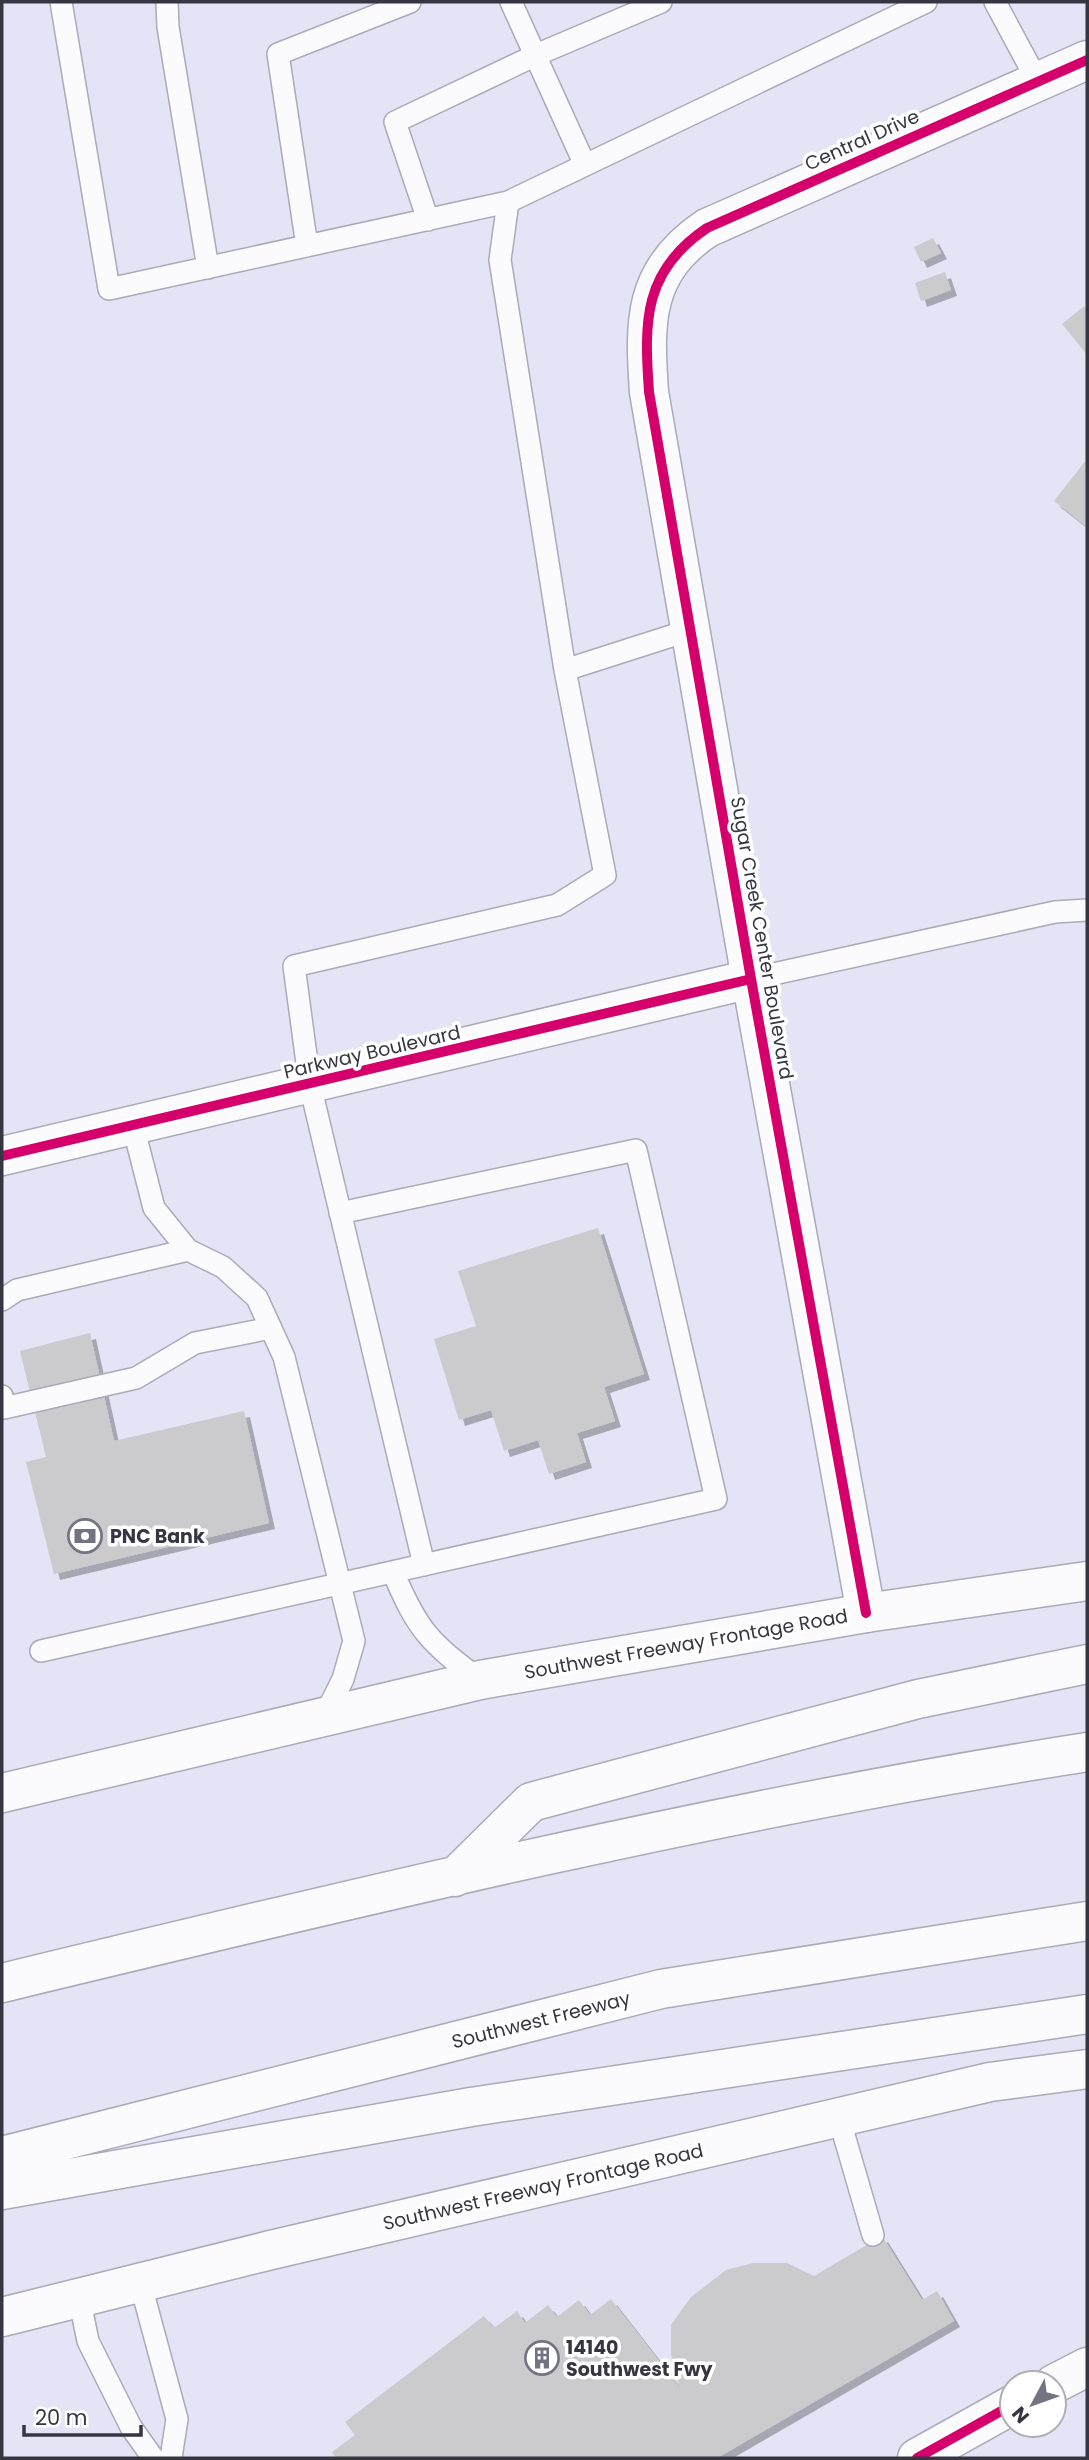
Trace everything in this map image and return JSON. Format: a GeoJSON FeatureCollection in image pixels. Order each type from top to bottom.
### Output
{"type":"FeatureCollection","features":[{"type":"Feature","properties":{"kind":"main road","name":"Central Drive"},"geometry":{"type":"LineString","coordinates":[[662,270],[682,245],[706,228],[1087,60]]}},
{"type":"Feature","properties":{"kind":"main road","name":"Sugar Creek Center Boulevard"},"geometry":{"type":"LineString","coordinates":[[662,270],[650,305],[646,349],[649,392],[751,979],[866,1613]]}},
{"type":"Feature","properties":{"kind":"main road","name":"Parkway Boulevard"},"geometry":{"type":"LineString","coordinates":[[2,1156],[751,979]]}},
{"type":"Feature","properties":{"kind":"main road","name":"Southwest Freeway Frontage Road"},"geometry":{"type":"LineString","coordinates":[[2,1793],[480,1680],[866,1613],[1087,1581]]}},
{"type":"Feature","properties":{"kind":"main road"},"geometry":{"type":"LineString","coordinates":[[455,1877],[531,1802],[918,1699],[1087,1664]]}},
{"type":"Feature","properties":{"kind":"main road"},"geometry":{"type":"LineString","coordinates":[[2,1983],[455,1877],[774,1808],[1087,1752]]}},
{"type":"Feature","properties":{"kind":"main road","name":"Southwest Freeway"},"geometry":{"type":"LineString","coordinates":[[2,2156],[661,1989],[1087,1921]]}},
{"type":"Feature","properties":{"kind":"main road"},"geometry":{"type":"LineString","coordinates":[[2,2190],[471,2107],[1087,2014]]}},
{"type":"Feature","properties":{"kind":"main road","name":"Southwest Freeway Frontage Road"},"geometry":{"type":"LineString","coordinates":[[2,2317],[140,2282],[990,2082],[1087,2069]]}},
{"type":"Feature","properties":{"kind":"main road"},"geometry":{"type":"LineString","coordinates":[[1068,2377],[1087,2367]]}},
{"type":"Feature","properties":{"kind":"main road"},"geometry":{"type":"LineString","coordinates":[[917,2458],[998,2413]]}},
{"type":"Feature","properties":{"kind":"lane"},"geometry":{"type":"LineString","coordinates":[[61,2],[109,289],[508,202],[926,2]]}},
{"type":"Feature","properties":{"kind":"lane"},"geometry":{"type":"LineString","coordinates":[[167,2],[168,27],[208,268]]}},
{"type":"Feature","properties":{"kind":"lane"},"geometry":{"type":"LineString","coordinates":[[307,246],[278,54],[410,2]]}},
{"type":"Feature","properties":{"kind":"lane"},"geometry":{"type":"LineString","coordinates":[[511,2],[585,165]]}},
{"type":"Feature","properties":{"kind":"lane"},"geometry":{"type":"LineString","coordinates":[[428,220],[395,122],[536,55],[661,2]]}},
{"type":"Feature","properties":{"kind":"lane"},"geometry":{"type":"LineString","coordinates":[[995,2],[1038,82]]}},
{"type":"Feature","properties":{"kind":"lane"},"geometry":{"type":"LineString","coordinates":[[424,1564],[310,1085],[294,966],[557,905],[605,875],[565,670],[500,260],[508,202]]}},
{"type":"Feature","properties":{"kind":"lane"},"geometry":{"type":"LineString","coordinates":[[565,670],[690,630]]}},
{"type":"Feature","properties":{"kind":"lane"},"geometry":{"type":"LineString","coordinates":[[751,979],[1055,912],[1087,910]]}},
{"type":"Feature","properties":{"kind":"lane"},"geometry":{"type":"LineString","coordinates":[[133,1126],[154,1208],[188,1250],[223,1267],[257,1298],[284,1357],[354,1641],[343,1679],[324,1717]]}},
{"type":"Feature","properties":{"kind":"lane"},"geometry":{"type":"LineString","coordinates":[[41,1651],[716,1499],[636,1150],[340,1213]]}},
{"type":"Feature","properties":{"kind":"lane"},"geometry":{"type":"LineString","coordinates":[[10,1295],[188,1250]]}},
{"type":"Feature","properties":{"kind":"lane"},"geometry":{"type":"LineString","coordinates":[[2,1395],[4,1408],[136,1378],[195,1343],[271,1328]]}},
{"type":"Feature","properties":{"kind":"lane"},"geometry":{"type":"LineString","coordinates":[[393,1572],[412,1617],[436,1648],[480,1680]]}},
{"type":"Feature","properties":{"kind":"lane"},"geometry":{"type":"LineString","coordinates":[[839,2118],[873,2235]]}},
{"type":"Feature","properties":{"kind":"lane"},"geometry":{"type":"LineString","coordinates":[[140,2282],[177,2419],[171,2458]]}},
{"type":"Feature","properties":{"kind":"lane"},"geometry":{"type":"LineString","coordinates":[[79,2297],[88,2341],[131,2427],[153,2458]]}},
{"type":"Feature","properties":{"kind":"building"},"geometry":{"type":"Polygon","coordinates":[[[933,238],[941,253],[921,262],[914,247],[933,238]]]}},
{"type":"Feature","properties":{"kind":"building"},"geometry":{"type":"Polygon","coordinates":[[[945,272],[951,290],[921,301],[915,283],[945,272]]]}},
{"type":"Feature","properties":{"kind":"building"},"geometry":{"type":"Polygon","coordinates":[[[1084,306],[1087,310],[1087,355],[1062,324],[1084,306]]]}},
{"type":"Feature","properties":{"kind":"building"},"geometry":{"type":"Polygon","coordinates":[[[1087,459],[1087,527],[1054,501],[1087,459]]]}},
{"type":"Feature","properties":{"kind":"building"},"geometry":{"type":"Polygon","coordinates":[[[598,1228],[644,1374],[604,1387],[615,1421],[577,1433],[586,1462],[549,1474],[538,1440],[504,1451],[491,1410],[459,1420],[434,1339],[476,1326],[458,1271],[598,1228]]]}},
{"type":"Feature","properties":{"kind":"building"},"geometry":{"type":"Polygon","coordinates":[[[90,1333],[114,1441],[244,1411],[269,1523],[54,1574],[26,1462],[46,1457],[20,1351],[90,1333]]]}},
{"type":"Feature","properties":{"kind":"building"},"geometry":{"type":"Polygon","coordinates":[[[882,2236],[922,2300],[937,2291],[954,2321],[717,2458],[336,2458],[332,2452],[355,2435],[345,2422],[484,2316],[494,2328],[517,2311],[525,2323],[548,2305],[557,2317],[579,2300],[590,2315],[611,2299],[680,2388],[671,2354],[671,2325],[691,2297],[726,2270],[753,2263],[787,2263],[814,2276],[882,2236]]]}},
{"type":"Feature","properties":{"kind":"cycle path"},"geometry":{"type":"LineString","coordinates":[[866,1613],[751,979],[649,392],[648,320],[659,280],[670,262],[686,244],[707,228],[1087,60]]}},
{"type":"Feature","properties":{"kind":"cycle path"},"geometry":{"type":"LineString","coordinates":[[2,1156],[751,979]]}},
{"type":"Feature","properties":{"kind":"cycle path"},"geometry":{"type":"LineString","coordinates":[[917,2458],[998,2413]]}},
{"type":"Feature","properties":{"kind":"place","name":"PNC Bank"},"geometry":{"type":"Point","coordinates":[85,1536]}},
{"type":"Feature","properties":{"kind":"place","name":"14140 Southwest Fwy"},"geometry":{"type":"Point","coordinates":[542,2358]}}]}
